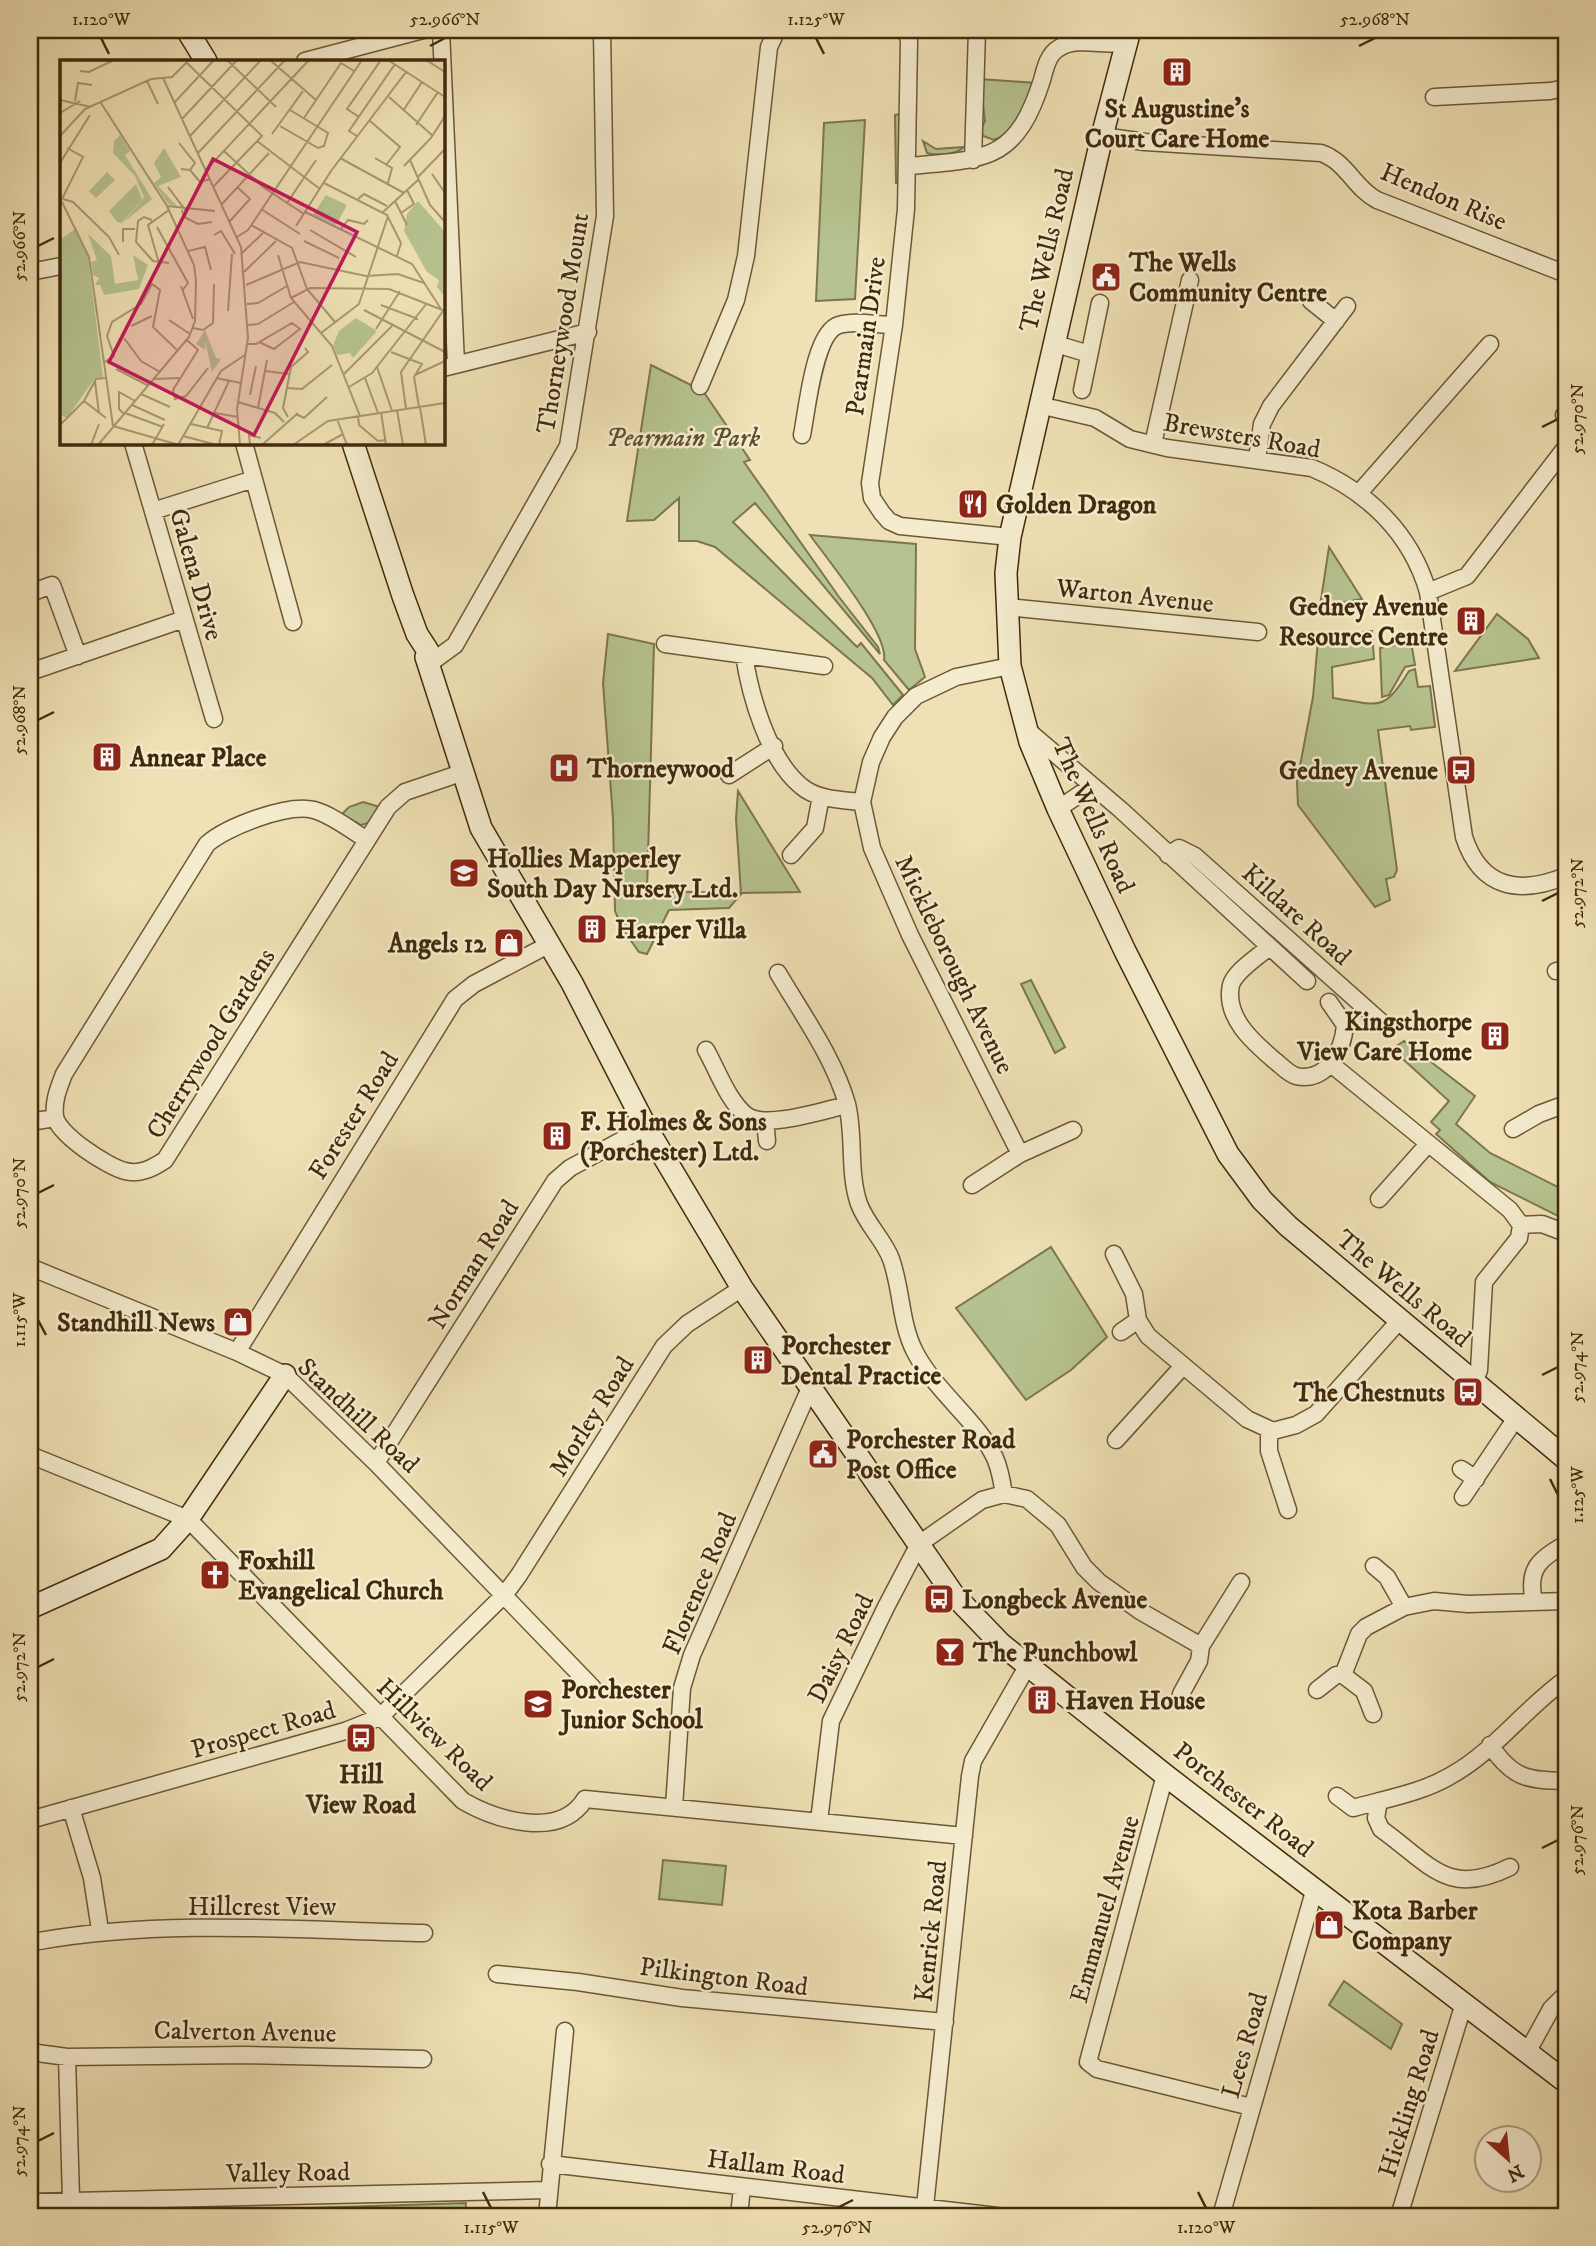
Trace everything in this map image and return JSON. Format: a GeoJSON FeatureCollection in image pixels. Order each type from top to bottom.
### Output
{"type":"FeatureCollection","features":[{"type":"Feature","properties":{"kind":"street"},"geometry":{"type":"LineString","coordinates":[[187,30],[205,60]]}},
{"type":"Feature","properties":{"kind":"street"},"geometry":{"type":"LineString","coordinates":[[309,60],[423,30]]}},
{"type":"Feature","properties":{"kind":"street"},"geometry":{"type":"LineString","coordinates":[[442,30],[443,60]]}},
{"type":"Feature","properties":{"kind":"street","name":"Thorneywood Mount"},"geometry":{"type":"LineString","coordinates":[[427,661],[455,645],[562,460],[575,421],[605,216],[603,30]]}},
{"type":"Feature","properties":{"kind":"street"},"geometry":{"type":"LineString","coordinates":[[700,386],[736,300],[746,256],[769,47],[777,30]]}},
{"type":"Feature","properties":{"kind":"street","name":"Pearmain Drive"},"geometry":{"type":"LineString","coordinates":[[906,30],[909,41],[909,166],[894,325],[871,465],[872,498],[889,521],[900,526],[1010,537]]}},
{"type":"Feature","properties":{"kind":"street"},"geometry":{"type":"LineString","coordinates":[[973,160],[977,30]]}},
{"type":"Feature","properties":{"kind":"street"},"geometry":{"type":"LineString","coordinates":[[909,166],[973,160],[990,155],[1007,143],[1027,121],[1049,58],[1060,47],[1128,36]]}},
{"type":"Feature","properties":{"kind":"street","name":"The Wells Road"},"geometry":{"type":"LineString","coordinates":[[1128,36],[1053,343],[1010,537],[1007,607],[1010,666],[1027,729],[1058,809],[1227,1154],[1262,1200],[1288,1226],[1566,1459]]}},
{"type":"Feature","properties":{"kind":"street"},"geometry":{"type":"LineString","coordinates":[[1434,97],[1566,88]]}},
{"type":"Feature","properties":{"kind":"street"},"geometry":{"type":"LineString","coordinates":[[444,114],[450,366],[588,331]]}},
{"type":"Feature","properties":{"kind":"street","name":"Hendon Rise"},"geometry":{"type":"LineString","coordinates":[[1102,136],[1145,142],[1321,153],[1341,163],[1369,195],[1377,200],[1566,274]]}},
{"type":"Feature","properties":{"kind":"street"},"geometry":{"type":"LineString","coordinates":[[30,272],[60,267]]}},
{"type":"Feature","properties":{"kind":"street"},"geometry":{"type":"LineString","coordinates":[[1153,444],[1187,279]]}},
{"type":"Feature","properties":{"kind":"street"},"geometry":{"type":"LineString","coordinates":[[1311,301],[1336,321]]}},
{"type":"Feature","properties":{"kind":"street"},"geometry":{"type":"LineString","coordinates":[[1082,390],[1100,303]]}},
{"type":"Feature","properties":{"kind":"street"},"geometry":{"type":"LineString","coordinates":[[1257,459],[1262,424],[1271,406],[1347,306]]}},
{"type":"Feature","properties":{"kind":"street"},"geometry":{"type":"LineString","coordinates":[[802,435],[820,346],[826,332],[839,325],[894,325]]}},
{"type":"Feature","properties":{"kind":"street"},"geometry":{"type":"LineString","coordinates":[[1053,343],[1089,354]]}},
{"type":"Feature","properties":{"kind":"street"},"geometry":{"type":"LineString","coordinates":[[1359,493],[1490,344]]}},
{"type":"Feature","properties":{"kind":"street","name":"Brewsters Road"},"geometry":{"type":"LineString","coordinates":[[1039,405],[1095,418],[1130,439],[1312,468],[1359,493],[1390,520],[1404,539],[1428,592],[1464,837],[1469,853],[1488,876],[1518,887],[1533,888],[1566,876]]}},
{"type":"Feature","properties":{"kind":"street","name":"Galena Drive"},"geometry":{"type":"LineString","coordinates":[[133,444],[214,719]]}},
{"type":"Feature","properties":{"kind":"street"},"geometry":{"type":"LineString","coordinates":[[244,444],[293,622]]}},
{"type":"Feature","properties":{"kind":"street","name":"Porchester Road"},"geometry":{"type":"LineString","coordinates":[[353,444],[417,634],[422,637],[428,651],[427,661],[461,773],[481,828],[550,944],[646,1127],[742,1288],[953,1594],[989,1633],[1165,1775],[1566,2082]]}},
{"type":"Feature","properties":{"kind":"street"},"geometry":{"type":"LineString","coordinates":[[1428,592],[1467,576],[1566,447]]}},
{"type":"Feature","properties":{"kind":"street"},"geometry":{"type":"LineString","coordinates":[[153,511],[254,479]]}},
{"type":"Feature","properties":{"kind":"street"},"geometry":{"type":"LineString","coordinates":[[33,592],[52,585],[78,656]]}},
{"type":"Feature","properties":{"kind":"street","name":"Warton Avenue"},"geometry":{"type":"LineString","coordinates":[[1007,607],[1258,632]]}},
{"type":"Feature","properties":{"kind":"street"},"geometry":{"type":"LineString","coordinates":[[30,672],[184,619]]}},
{"type":"Feature","properties":{"kind":"street"},"geometry":{"type":"LineString","coordinates":[[665,644],[824,666]]}},
{"type":"Feature","properties":{"kind":"street"},"geometry":{"type":"LineString","coordinates":[[744,655],[749,690],[788,772],[802,788],[821,796],[862,802]]}},
{"type":"Feature","properties":{"kind":"street","name":"Mickleborough Avenue"},"geometry":{"type":"LineString","coordinates":[[1010,666],[956,677],[916,696],[895,717],[882,737],[871,762],[862,802],[872,848],[909,935],[1020,1154]]}},
{"type":"Feature","properties":{"kind":"street","name":"Kildare Road"},"geometry":{"type":"LineString","coordinates":[[1027,729],[1307,981]]}},
{"type":"Feature","properties":{"kind":"street"},"geometry":{"type":"LineString","coordinates":[[729,775],[774,746]]}},
{"type":"Feature","properties":{"kind":"street","name":"Cherrywood Gardens"},"geometry":{"type":"LineString","coordinates":[[55,1118],[68,1137],[124,1171],[139,1172],[153,1168],[165,1160],[388,807],[405,792],[461,773]]}},
{"type":"Feature","properties":{"kind":"street"},"geometry":{"type":"LineString","coordinates":[[1058,809],[1080,794],[1099,791]]}},
{"type":"Feature","properties":{"kind":"street"},"geometry":{"type":"LineString","coordinates":[[795,846],[816,828],[821,796]]}},
{"type":"Feature","properties":{"kind":"street"},"geometry":{"type":"LineString","coordinates":[[30,1122],[55,1118],[56,1097],[64,1074],[207,844],[220,832],[306,808],[318,811],[367,840]]}},
{"type":"Feature","properties":{"kind":"street","name":"Kildare Road"},"geometry":{"type":"LineString","coordinates":[[1168,855],[1179,848],[1195,856],[1390,1029]]}},
{"type":"Feature","properties":{"kind":"street","name":"Forester Road"},"geometry":{"type":"LineString","coordinates":[[237,1352],[455,999],[474,984],[550,944]]}},
{"type":"Feature","properties":{"kind":"street","name":"Kildare Road"},"geometry":{"type":"LineString","coordinates":[[1269,947],[1231,984],[1231,1000],[1240,1025],[1255,1044],[1289,1073],[1311,1076],[1331,1065],[1340,1047],[1345,1025],[1329,1002]]}},
{"type":"Feature","properties":{"kind":"street"},"geometry":{"type":"LineString","coordinates":[[778,973],[838,1077],[847,1105],[854,1185],[859,1203],[867,1224],[890,1256],[906,1330],[915,1351],[928,1374],[988,1445],[995,1458],[1004,1494]]}},
{"type":"Feature","properties":{"kind":"street"},"geometry":{"type":"LineString","coordinates":[[706,1050],[746,1116],[765,1121],[847,1105]]}},
{"type":"Feature","properties":{"kind":"street"},"geometry":{"type":"LineString","coordinates":[[1331,1065],[1510,1210],[1521,1225],[1519,1238],[1484,1282],[1479,1370],[1474,1384]]}},
{"type":"Feature","properties":{"kind":"street"},"geometry":{"type":"LineString","coordinates":[[1513,1129],[1539,1114],[1566,1104]]}},
{"type":"Feature","properties":{"kind":"street"},"geometry":{"type":"LineString","coordinates":[[765,1121],[767,1141]]}},
{"type":"Feature","properties":{"kind":"street","name":"Norman Road"},"geometry":{"type":"LineString","coordinates":[[376,1463],[555,1181],[570,1168],[646,1127]]}},
{"type":"Feature","properties":{"kind":"street"},"geometry":{"type":"LineString","coordinates":[[972,1185],[1020,1154],[1073,1130]]}},
{"type":"Feature","properties":{"kind":"street"},"geometry":{"type":"LineString","coordinates":[[1379,1199],[1428,1144]]}},
{"type":"Feature","properties":{"kind":"street"},"geometry":{"type":"LineString","coordinates":[[1521,1225],[1542,1224],[1566,1233]]}},
{"type":"Feature","properties":{"kind":"street"},"geometry":{"type":"LineString","coordinates":[[1114,1255],[1134,1294],[1138,1320],[1149,1336],[1247,1419],[1269,1430],[1284,1429],[1316,1414],[1400,1320]]}},
{"type":"Feature","properties":{"kind":"street","name":"Standhill Road"},"geometry":{"type":"LineString","coordinates":[[30,1268],[237,1352],[285,1375],[500,1589],[593,1688]]}},
{"type":"Feature","properties":{"kind":"street","name":"Morley Road"},"geometry":{"type":"LineString","coordinates":[[500,1589],[535,1552],[664,1346],[687,1324],[742,1288]]}},
{"type":"Feature","properties":{"kind":"street"},"geometry":{"type":"LineString","coordinates":[[1121,1332],[1138,1320]]}},
{"type":"Feature","properties":{"kind":"street"},"geometry":{"type":"LineString","coordinates":[[1116,1440],[1183,1366]]}},
{"type":"Feature","properties":{"kind":"street"},"geometry":{"type":"LineString","coordinates":[[30,1608],[161,1549],[188,1519],[285,1375]]}},
{"type":"Feature","properties":{"kind":"street","name":"Florence Road"},"geometry":{"type":"LineString","coordinates":[[674,1807],[682,1688],[692,1655],[810,1388]]}},
{"type":"Feature","properties":{"kind":"street"},"geometry":{"type":"LineString","coordinates":[[1463,1497],[1516,1418]]}},
{"type":"Feature","properties":{"kind":"street"},"geometry":{"type":"LineString","coordinates":[[1269,1430],[1269,1451],[1288,1510]]}},
{"type":"Feature","properties":{"kind":"street","name":"Hillview Road"},"geometry":{"type":"LineString","coordinates":[[30,1455],[188,1519],[463,1801],[496,1818],[533,1822],[557,1820],[578,1810],[584,1799],[964,1836]]}},
{"type":"Feature","properties":{"kind":"street"},"geometry":{"type":"LineString","coordinates":[[1461,1469],[1476,1479]]}},
{"type":"Feature","properties":{"kind":"street"},"geometry":{"type":"LineString","coordinates":[[919,1544],[982,1500],[1004,1494],[1027,1499],[1058,1525],[1084,1567],[1099,1582],[1140,1611],[1201,1646]]}},
{"type":"Feature","properties":{"kind":"street","name":"Daisy Road"},"geometry":{"type":"LineString","coordinates":[[820,1821],[831,1721],[919,1544]]}},
{"type":"Feature","properties":{"kind":"street"},"geometry":{"type":"LineString","coordinates":[[1534,1602],[1529,1581],[1533,1572],[1541,1562],[1566,1544]]}},
{"type":"Feature","properties":{"kind":"street"},"geometry":{"type":"LineString","coordinates":[[1374,1566],[1387,1577],[1404,1607]]}},
{"type":"Feature","properties":{"kind":"street"},"geometry":{"type":"LineString","coordinates":[[1181,1694],[1199,1661],[1201,1646],[1241,1582]]}},
{"type":"Feature","properties":{"kind":"street","name":"Prospect Road"},"geometry":{"type":"LineString","coordinates":[[30,1820],[345,1731],[380,1717],[500,1589]]}},
{"type":"Feature","properties":{"kind":"street"},"geometry":{"type":"LineString","coordinates":[[1343,1675],[1359,1634],[1366,1627],[1404,1607],[1434,1601],[1468,1604],[1566,1601]]}},
{"type":"Feature","properties":{"kind":"street","name":"Kenrick Road"},"geometry":{"type":"LineString","coordinates":[[924,2212],[973,1761],[1028,1665]]}},
{"type":"Feature","properties":{"kind":"street"},"geometry":{"type":"LineString","coordinates":[[1317,1690],[1336,1675],[1343,1675],[1364,1692],[1373,1714]]}},
{"type":"Feature","properties":{"kind":"street"},"geometry":{"type":"LineString","coordinates":[[1337,1796],[1353,1808],[1413,1792],[1451,1776],[1490,1745],[1540,1698],[1566,1679]]}},
{"type":"Feature","properties":{"kind":"street"},"geometry":{"type":"LineString","coordinates":[[1490,1745],[1504,1766],[1521,1777],[1566,1781]]}},
{"type":"Feature","properties":{"kind":"street","name":"Emmanuel Avenue"},"geometry":{"type":"LineString","coordinates":[[1165,1775],[1087,2056],[1088,2062],[1097,2069],[1251,2107]]}},
{"type":"Feature","properties":{"kind":"street"},"geometry":{"type":"LineString","coordinates":[[1379,1801],[1376,1818],[1381,1829],[1451,1880],[1490,1885],[1510,1867]]}},
{"type":"Feature","properties":{"kind":"street"},"geometry":{"type":"LineString","coordinates":[[71,1808],[92,1878],[100,1930]]}},
{"type":"Feature","properties":{"kind":"street","name":"Lees Road"},"geometry":{"type":"LineString","coordinates":[[1221,2216],[1315,1888]]}},
{"type":"Feature","properties":{"kind":"street","name":"Hillcrest View"},"geometry":{"type":"LineString","coordinates":[[39,1941],[100,1930],[261,1929],[424,1933]]}},
{"type":"Feature","properties":{"kind":"street","name":"Pilkington Road"},"geometry":{"type":"LineString","coordinates":[[497,1975],[579,1982],[682,1998],[945,2022]]}},
{"type":"Feature","properties":{"kind":"street"},"geometry":{"type":"LineString","coordinates":[[1528,2051],[1551,2010],[1566,1994]]}},
{"type":"Feature","properties":{"kind":"street","name":"Hickling Road"},"geometry":{"type":"LineString","coordinates":[[1399,2216],[1464,2003]]}},
{"type":"Feature","properties":{"kind":"street"},"geometry":{"type":"LineString","coordinates":[[547,2216],[565,2031]]}},
{"type":"Feature","properties":{"kind":"street","name":"Calverton Avenue"},"geometry":{"type":"LineString","coordinates":[[30,2052],[66,2057],[219,2055],[423,2059]]}},
{"type":"Feature","properties":{"kind":"street"},"geometry":{"type":"LineString","coordinates":[[66,2057],[71,2200]]}},
{"type":"Feature","properties":{"kind":"street","name":"Hallam Road"},"geometry":{"type":"LineString","coordinates":[[550,2164],[924,2212],[997,2216]]}},
{"type":"Feature","properties":{"kind":"street"},"geometry":{"type":"LineString","coordinates":[[739,2216],[742,2187]]}},
{"type":"Feature","properties":{"kind":"street","name":"Valley Road"},"geometry":{"type":"LineString","coordinates":[[30,2202],[71,2200],[150,2208],[548,2190]]}},
{"type":"Feature","properties":{"kind":"green space"},"geometry":{"type":"Polygon","coordinates":[[[980,79],[1036,83],[1016,124],[994,140],[983,136],[981,129],[985,121],[980,79]]]}},
{"type":"Feature","properties":{"kind":"green space"},"geometry":{"type":"Polygon","coordinates":[[[903,114],[903,183],[896,183],[895,115],[903,114]]]}},
{"type":"Feature","properties":{"kind":"green space"},"geometry":{"type":"Polygon","coordinates":[[[865,120],[855,299],[816,301],[824,123],[865,120]]]}},
{"type":"Feature","properties":{"kind":"green space"},"geometry":{"type":"Polygon","coordinates":[[[923,141],[936,149],[964,147],[952,153],[931,154],[927,153],[923,141]]]}},
{"type":"Feature","properties":{"kind":"green space","name":"Pearmain Park"},"geometry":{"type":"Polygon","coordinates":[[[651,365],[703,391],[750,460],[744,462],[839,597],[878,647],[880,654],[755,503],[733,522],[857,647],[861,643],[903,695],[893,705],[872,678],[715,547],[697,541],[679,541],[679,498],[654,520],[627,521],[651,365]]]}},
{"type":"Feature","properties":{"kind":"green space"},"geometry":{"type":"Polygon","coordinates":[[[810,535],[916,544],[915,649],[925,677],[909,690],[884,660],[883,648],[867,615],[810,535]]]}},
{"type":"Feature","properties":{"kind":"green space"},"geometry":{"type":"Polygon","coordinates":[[[1329,547],[1362,599],[1320,606],[1329,547]]]}},
{"type":"Feature","properties":{"kind":"green space"},"geometry":{"type":"Polygon","coordinates":[[[1497,614],[1528,639],[1539,658],[1455,671],[1497,614]]]}},
{"type":"Feature","properties":{"kind":"green space"},"geometry":{"type":"Polygon","coordinates":[[[1372,631],[1374,659],[1332,667],[1333,698],[1379,703],[1393,694],[1409,671],[1415,669],[1418,687],[1430,686],[1435,727],[1411,730],[1410,726],[1378,730],[1397,870],[1394,877],[1386,879],[1390,900],[1375,907],[1298,805],[1297,782],[1313,697],[1318,640],[1372,631]]]}},
{"type":"Feature","properties":{"kind":"green space"},"geometry":{"type":"Polygon","coordinates":[[[608,634],[654,644],[647,891],[741,893],[736,819],[738,791],[800,892],[742,893],[729,908],[669,910],[647,954],[639,952],[622,928],[615,911],[613,819],[603,683],[608,634]]]}},
{"type":"Feature","properties":{"kind":"green space"},"geometry":{"type":"Polygon","coordinates":[[[1411,642],[1415,665],[1405,667],[1389,695],[1382,697],[1380,648],[1411,642]]]}},
{"type":"Feature","properties":{"kind":"green space"},"geometry":{"type":"Polygon","coordinates":[[[363,802],[380,807],[368,823],[361,825],[342,814],[349,807],[363,802]]]}},
{"type":"Feature","properties":{"kind":"green space"},"geometry":{"type":"Polygon","coordinates":[[[1031,980],[1065,1047],[1055,1053],[1021,984],[1031,980]]]}},
{"type":"Feature","properties":{"kind":"green space"},"geometry":{"type":"Polygon","coordinates":[[[1404,1041],[1475,1096],[1456,1124],[1490,1153],[1566,1191],[1566,1220],[1490,1182],[1436,1134],[1440,1130],[1431,1122],[1449,1101],[1392,1049],[1404,1041]]]}},
{"type":"Feature","properties":{"kind":"green space"},"geometry":{"type":"Polygon","coordinates":[[[1051,1247],[1107,1337],[1071,1370],[1026,1400],[956,1308],[1051,1247]]]}},
{"type":"Feature","properties":{"kind":"green space"},"geometry":{"type":"Polygon","coordinates":[[[663,1860],[726,1866],[722,1905],[659,1899],[663,1860]]]}},
{"type":"Feature","properties":{"kind":"green space"},"geometry":{"type":"Polygon","coordinates":[[[1344,1981],[1402,2024],[1391,2049],[1329,2005],[1344,1981]]]}},
{"type":"Feature","properties":{"kind":"green space"},"geometry":{"type":"Polygon","coordinates":[[[466,2203],[465,2216],[217,2216],[217,2211],[466,2203]]]}},
{"type":"Feature","properties":{"kind":"place","name":"St Augustine's Court Care Home"},"geometry":{"type":"Point","coordinates":[1177,72]}},
{"type":"Feature","properties":{"kind":"place","name":"The Wells Community Centre"},"geometry":{"type":"Point","coordinates":[1106,277]}},
{"type":"Feature","properties":{"kind":"place","name":"Golden Dragon"},"geometry":{"type":"Point","coordinates":[973,504]}},
{"type":"Feature","properties":{"kind":"place","name":"Gedney Avenue Resource Centre"},"geometry":{"type":"Point","coordinates":[1471,621]}},
{"type":"Feature","properties":{"kind":"place","name":"Annear Place"},"geometry":{"type":"Point","coordinates":[107,757]}},
{"type":"Feature","properties":{"kind":"place","name":"Thorneywood"},"geometry":{"type":"Point","coordinates":[564,768]}},
{"type":"Feature","properties":{"kind":"place","name":"Gedney Avenue"},"geometry":{"type":"Point","coordinates":[1461,770]}},
{"type":"Feature","properties":{"kind":"place","name":"Hollies Mapperley South Day Nursery Ltd."},"geometry":{"type":"Point","coordinates":[464,873]}},
{"type":"Feature","properties":{"kind":"place","name":"Harper Villa"},"geometry":{"type":"Point","coordinates":[592,929]}},
{"type":"Feature","properties":{"kind":"place","name":"Angels 12"},"geometry":{"type":"Point","coordinates":[509,943]}},
{"type":"Feature","properties":{"kind":"place","name":"Kingsthorpe View Care Home"},"geometry":{"type":"Point","coordinates":[1495,1036]}},
{"type":"Feature","properties":{"kind":"place","name":"F. Holmes & Sons (Porchester) Ltd."},"geometry":{"type":"Point","coordinates":[557,1136]}},
{"type":"Feature","properties":{"kind":"place","name":"Standhill News"},"geometry":{"type":"Point","coordinates":[238,1322]}},
{"type":"Feature","properties":{"kind":"place","name":"Porchester Dental Practice"},"geometry":{"type":"Point","coordinates":[758,1360]}},
{"type":"Feature","properties":{"kind":"place","name":"The Chestnuts"},"geometry":{"type":"Point","coordinates":[1468,1392]}},
{"type":"Feature","properties":{"kind":"place","name":"Porchester Road Post Office"},"geometry":{"type":"Point","coordinates":[823,1454]}},
{"type":"Feature","properties":{"kind":"place","name":"Foxhill Evangelical Church"},"geometry":{"type":"Point","coordinates":[215,1575]}},
{"type":"Feature","properties":{"kind":"place","name":"Longbeck Avenue"},"geometry":{"type":"Point","coordinates":[939,1599]}},
{"type":"Feature","properties":{"kind":"place","name":"The Punchbowl"},"geometry":{"type":"Point","coordinates":[950,1652]}},
{"type":"Feature","properties":{"kind":"place","name":"Haven House"},"geometry":{"type":"Point","coordinates":[1042,1700]}},
{"type":"Feature","properties":{"kind":"place","name":"Porchester Junior School"},"geometry":{"type":"Point","coordinates":[538,1704]}},
{"type":"Feature","properties":{"kind":"place","name":"Hill View Road"},"geometry":{"type":"Point","coordinates":[361,1738]}},
{"type":"Feature","properties":{"kind":"place","name":"Kota Barber Company"},"geometry":{"type":"Point","coordinates":[1329,1925]}}]}
